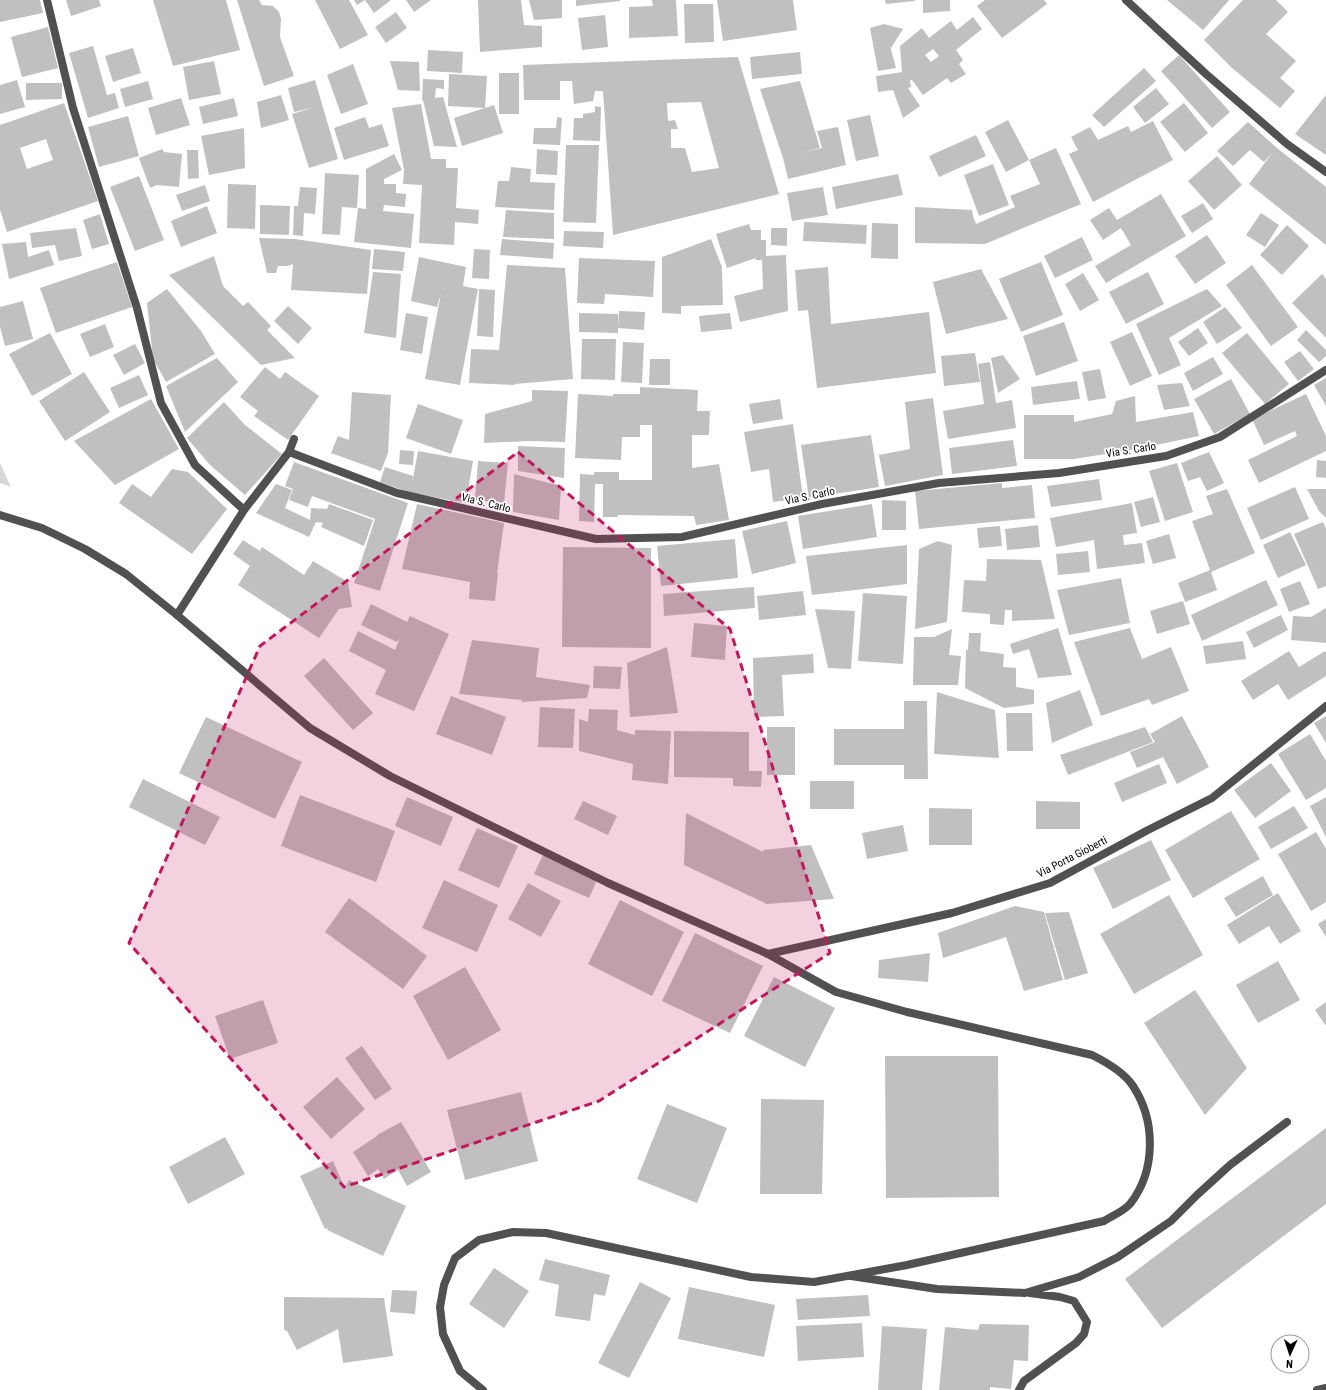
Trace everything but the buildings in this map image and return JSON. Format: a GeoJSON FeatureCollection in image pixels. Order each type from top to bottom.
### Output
{"type":"FeatureCollection","features":[{"type":"Feature","properties":{"kind":"street"},"geometry":{"type":"LineString","coordinates":[[47,0],[73,108],[137,308],[161,403],[195,465],[244,510]]}},
{"type":"Feature","properties":{"kind":"street"},"geometry":{"type":"LineString","coordinates":[[1126,0],[1206,74],[1287,144],[1326,172]]}},
{"type":"Feature","properties":{"kind":"street","name":"Via S. Carlo"},"geometry":{"type":"LineString","coordinates":[[289,452],[397,493],[574,535],[596,539],[682,537],[822,504],[939,483],[1059,473],[1166,456],[1220,437],[1326,370]]}},
{"type":"Feature","properties":{"kind":"street"},"geometry":{"type":"LineString","coordinates":[[177,615],[244,510],[289,452],[294,439]]}},
{"type":"Feature","properties":{"kind":"street"},"geometry":{"type":"LineString","coordinates":[[0,515],[42,528],[85,549],[126,574],[177,615],[310,728],[390,776],[608,883],[768,954],[836,992],[907,1012],[1092,1054],[1113,1067],[1132,1085],[1144,1108],[1150,1132],[1150,1155],[1144,1181],[1129,1205],[1104,1221],[907,1265],[814,1282],[751,1277],[546,1233],[513,1232],[479,1240],[455,1258],[444,1285],[440,1307],[443,1334],[460,1370],[483,1390]]}},
{"type":"Feature","properties":{"kind":"street","name":"Via Porta Gioberti"},"geometry":{"type":"LineString","coordinates":[[768,954],[952,913],[1050,883],[1148,830],[1212,798],[1326,706]]}},
{"type":"Feature","properties":{"kind":"street"},"geometry":{"type":"LineString","coordinates":[[1025,1293],[1079,1277],[1118,1257],[1171,1221],[1230,1165],[1287,1122]]}},
{"type":"Feature","properties":{"kind":"street"},"geometry":{"type":"LineString","coordinates":[[848,1276],[937,1289],[1025,1293],[1060,1297],[1074,1301],[1087,1322],[1084,1334],[1076,1343],[1024,1381],[1019,1390]]}},
{"type":"Feature","properties":{"kind":"street"},"geometry":{"type":"LineString","coordinates":[[1317,1390],[1326,1388]]}},
{"type":"Feature","properties":{"kind":"highlighted area"},"geometry":{"type":"Polygon","coordinates":[[[518,452],[730,629],[830,953],[599,1101],[344,1187],[129,943],[260,646],[518,452]]]}},
{"type":"Feature","properties":{"kind":"shaded area"},"geometry":{"type":"Polygon","coordinates":[[[0,463],[11,487],[0,483],[0,463]]]}}]}
